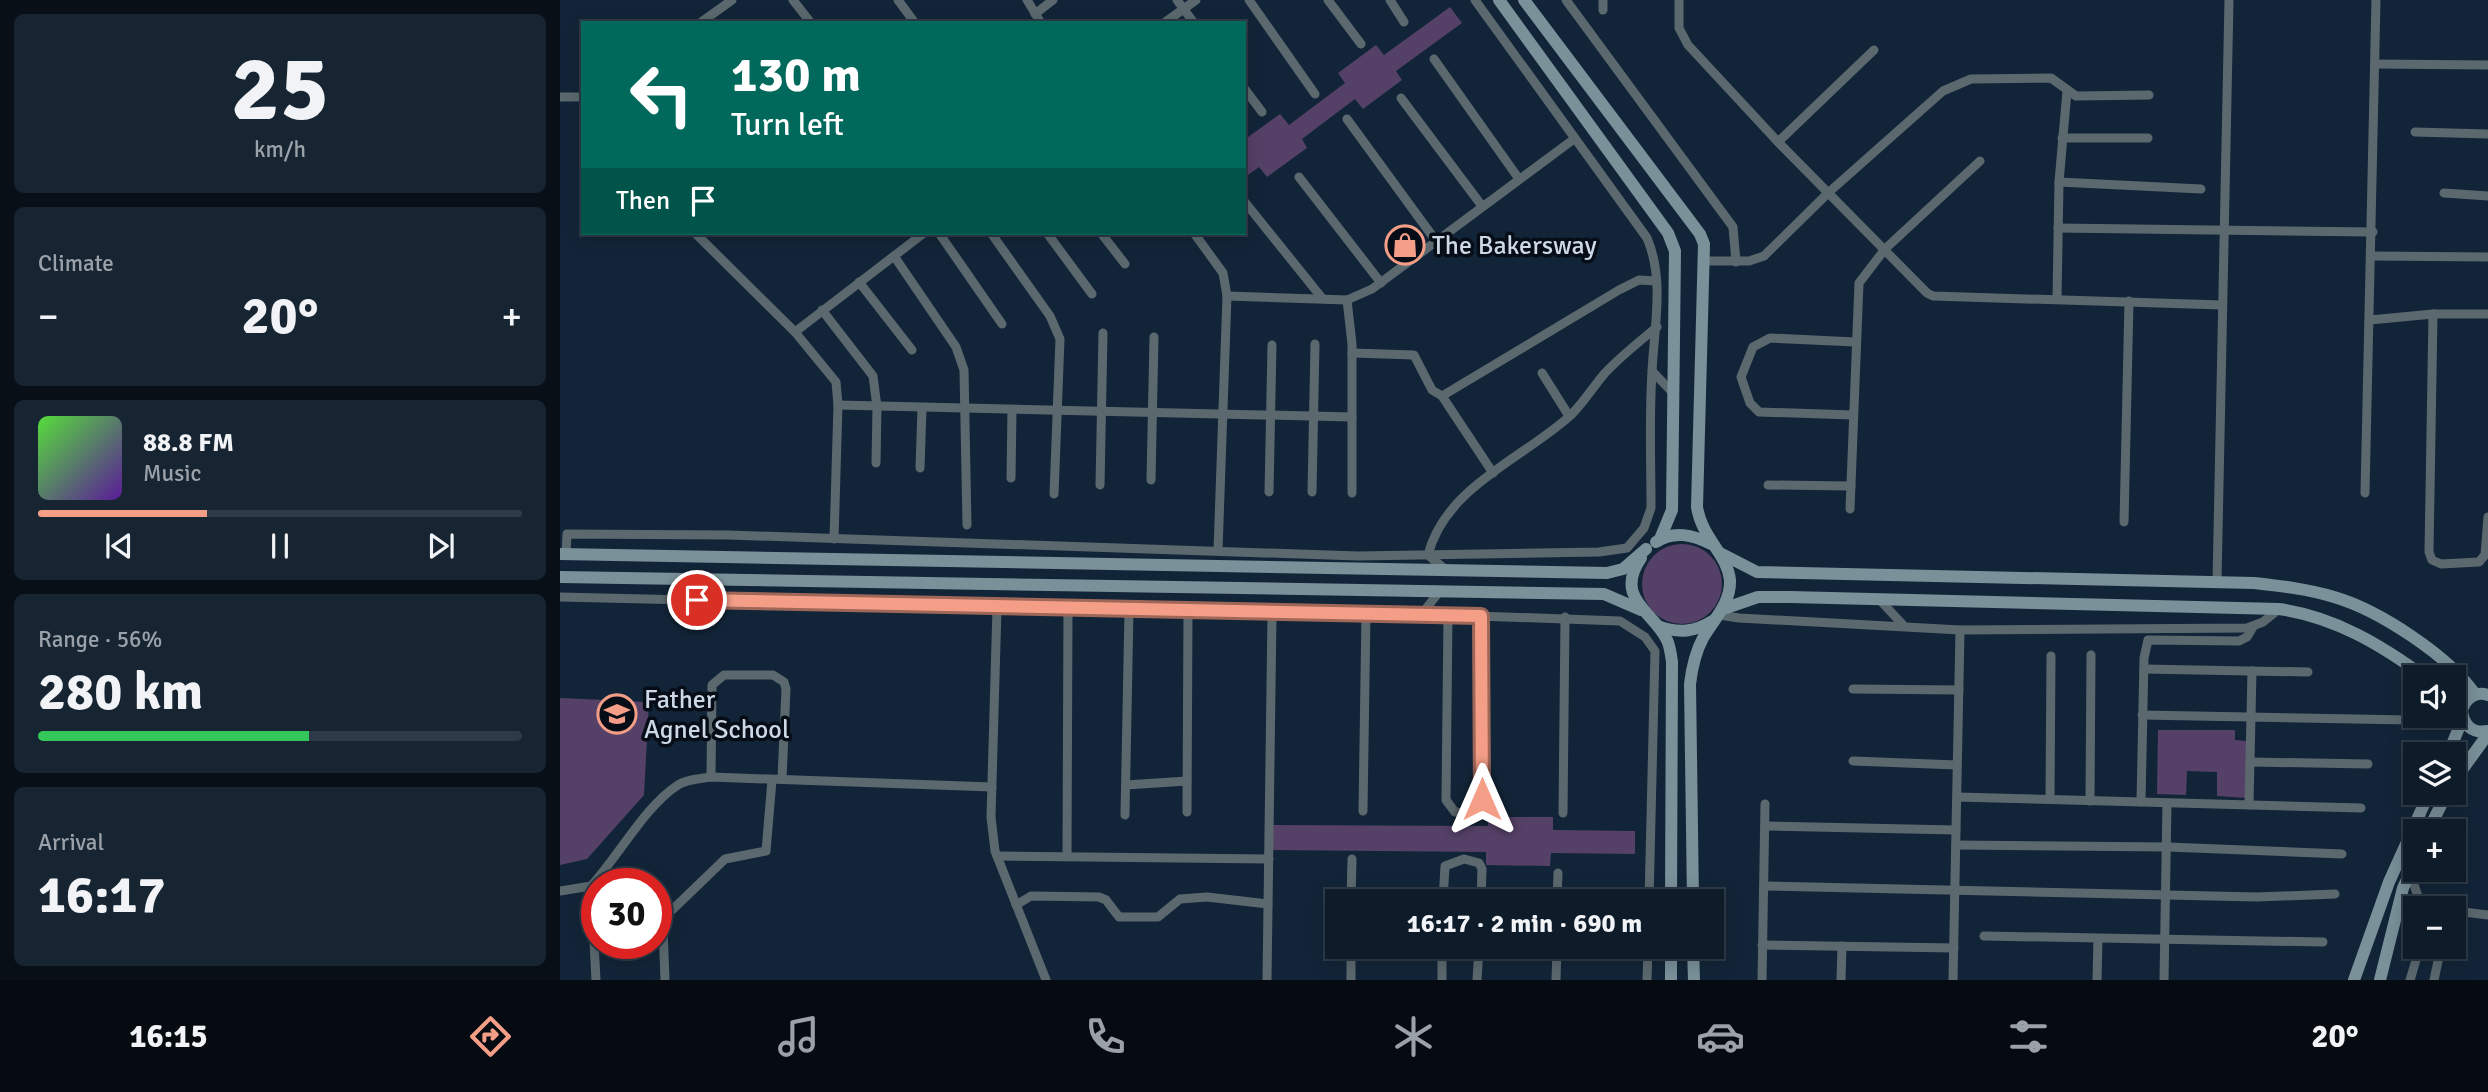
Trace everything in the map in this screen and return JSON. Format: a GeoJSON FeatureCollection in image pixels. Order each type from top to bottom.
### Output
{"type":"FeatureCollection","features":[{"type":"Feature","properties":{"kind":"street"},"geometry":{"type":"LineString","coordinates":[[704,21],[732,0]]}},
{"type":"Feature","properties":{"kind":"street"},"geometry":{"type":"LineString","coordinates":[[793,0],[809,21]]}},
{"type":"Feature","properties":{"kind":"street"},"geometry":{"type":"LineString","coordinates":[[898,0],[914,21]]}},
{"type":"Feature","properties":{"kind":"street"},"geometry":{"type":"LineString","coordinates":[[1027,0],[1039,21]]}},
{"type":"Feature","properties":{"kind":"street"},"geometry":{"type":"LineString","coordinates":[[1034,14],[1053,0]]}},
{"type":"Feature","properties":{"kind":"street"},"geometry":{"type":"LineString","coordinates":[[1177,0],[1193,21]]}},
{"type":"Feature","properties":{"kind":"street"},"geometry":{"type":"LineString","coordinates":[[1167,21],[1196,0]]}},
{"type":"Feature","properties":{"kind":"street"},"geometry":{"type":"LineString","coordinates":[[1249,0],[1315,94]]}},
{"type":"Feature","properties":{"kind":"street"},"geometry":{"type":"LineString","coordinates":[[1328,0],[1361,44]]}},
{"type":"Feature","properties":{"kind":"street"},"geometry":{"type":"LineString","coordinates":[[1390,0],[1404,22]]}},
{"type":"Feature","properties":{"kind":"street"},"geometry":{"type":"LineString","coordinates":[[1475,0],[1647,238],[1655,257],[1657,327],[1652,371],[1651,508],[1644,528],[1627,548],[1599,552],[1358,556],[834,539],[564,534],[563,554],[1607,573],[1623,569],[1660,539],[1677,534],[1695,536],[1757,572],[2217,582],[2289,587],[2337,598],[2402,631],[2484,692],[2468,699],[2466,705]]}},
{"type":"Feature","properties":{"kind":"street"},"geometry":{"type":"LineString","coordinates":[[1499,0],[1668,233],[1675,251],[1677,272],[1672,510],[1660,539]]}},
{"type":"Feature","properties":{"kind":"street"},"geometry":{"type":"LineString","coordinates":[[1524,0],[1700,234],[1705,261],[1697,507],[1700,526],[1727,566],[1730,581],[1719,615],[1692,661],[1693,889]]}},
{"type":"Feature","properties":{"kind":"street"},"geometry":{"type":"LineString","coordinates":[[1566,0],[1733,227],[1736,262]]}},
{"type":"Feature","properties":{"kind":"street"},"geometry":{"type":"LineString","coordinates":[[1679,0],[1679,28],[1682,37],[1778,142],[1933,296],[2222,305]]}},
{"type":"Feature","properties":{"kind":"street"},"geometry":{"type":"LineString","coordinates":[[2217,582],[2229,0]]}},
{"type":"Feature","properties":{"kind":"street"},"geometry":{"type":"LineString","coordinates":[[2365,493],[2373,232],[2376,0]]}},
{"type":"Feature","properties":{"kind":"street"},"geometry":{"type":"LineString","coordinates":[[1778,142],[1874,50]]}},
{"type":"Feature","properties":{"kind":"street"},"geometry":{"type":"LineString","coordinates":[[1434,59],[1520,179]]}},
{"type":"Feature","properties":{"kind":"street"},"geometry":{"type":"LineString","coordinates":[[2375,64],[2488,65]]}},
{"type":"Feature","properties":{"kind":"street"},"geometry":{"type":"LineString","coordinates":[[1705,261],[1749,261],[1763,256],[1828,193],[1943,91],[1956,84],[1971,79],[2051,78],[2067,91],[2086,97],[2149,94]]}},
{"type":"Feature","properties":{"kind":"street"},"geometry":{"type":"LineString","coordinates":[[1246,91],[1262,112]]}},
{"type":"Feature","properties":{"kind":"street"},"geometry":{"type":"LineString","coordinates":[[2057,299],[2059,182],[2067,91]]}},
{"type":"Feature","properties":{"kind":"street"},"geometry":{"type":"LineString","coordinates":[[560,97],[581,97]]}},
{"type":"Feature","properties":{"kind":"street"},"geometry":{"type":"LineString","coordinates":[[1401,98],[1482,206]]}},
{"type":"Feature","properties":{"kind":"street"},"geometry":{"type":"LineString","coordinates":[[1347,120],[1436,241]]}},
{"type":"Feature","properties":{"kind":"street"},"geometry":{"type":"LineString","coordinates":[[2415,132],[2488,134]]}},
{"type":"Feature","properties":{"kind":"street"},"geometry":{"type":"LineString","coordinates":[[2062,138],[2148,138]]}},
{"type":"Feature","properties":{"kind":"street"},"geometry":{"type":"LineString","coordinates":[[1227,296],[1347,300],[1381,283],[1574,139]]}},
{"type":"Feature","properties":{"kind":"street"},"geometry":{"type":"LineString","coordinates":[[1850,509],[1857,290],[1862,276],[1885,249],[1980,161]]}},
{"type":"Feature","properties":{"kind":"street"},"geometry":{"type":"LineString","coordinates":[[1299,177],[1381,283]]}},
{"type":"Feature","properties":{"kind":"street"},"geometry":{"type":"LineString","coordinates":[[2059,182],[2201,188]]}},
{"type":"Feature","properties":{"kind":"street"},"geometry":{"type":"LineString","coordinates":[[2444,193],[2488,196]]}},
{"type":"Feature","properties":{"kind":"street"},"geometry":{"type":"LineString","coordinates":[[1246,203],[1322,298]]}},
{"type":"Feature","properties":{"kind":"street"},"geometry":{"type":"LineString","coordinates":[[2058,228],[2373,232]]}},
{"type":"Feature","properties":{"kind":"street"},"geometry":{"type":"LineString","coordinates":[[697,235],[794,332],[836,383],[838,405],[834,539]]}},
{"type":"Feature","properties":{"kind":"street"},"geometry":{"type":"LineString","coordinates":[[794,332],[921,235]]}},
{"type":"Feature","properties":{"kind":"street"},"geometry":{"type":"LineString","coordinates":[[940,235],[1002,324]]}},
{"type":"Feature","properties":{"kind":"street"},"geometry":{"type":"LineString","coordinates":[[992,235],[1051,316],[1060,339],[1054,494]]}},
{"type":"Feature","properties":{"kind":"street"},"geometry":{"type":"LineString","coordinates":[[1048,235],[1092,294]]}},
{"type":"Feature","properties":{"kind":"street"},"geometry":{"type":"LineString","coordinates":[[1103,235],[1125,264]]}},
{"type":"Feature","properties":{"kind":"street"},"geometry":{"type":"LineString","coordinates":[[1195,235],[1223,274],[1227,296],[1218,550]]}},
{"type":"Feature","properties":{"kind":"street"},"geometry":{"type":"LineString","coordinates":[[894,256],[956,347],[964,370],[967,409],[967,525]]}},
{"type":"Feature","properties":{"kind":"street"},"geometry":{"type":"LineString","coordinates":[[2372,256],[2488,257]]}},
{"type":"Feature","properties":{"kind":"street"},"geometry":{"type":"LineString","coordinates":[[1442,396],[1619,290],[1639,281],[1656,281]]}},
{"type":"Feature","properties":{"kind":"street"},"geometry":{"type":"LineString","coordinates":[[859,282],[912,350]]}},
{"type":"Feature","properties":{"kind":"street"},"geometry":{"type":"LineString","coordinates":[[1347,300],[1352,353],[1352,493]]}},
{"type":"Feature","properties":{"kind":"street"},"geometry":{"type":"LineString","coordinates":[[2124,522],[2129,301]]}},
{"type":"Feature","properties":{"kind":"street"},"geometry":{"type":"LineString","coordinates":[[822,310],[873,376],[877,407],[876,463]]}},
{"type":"Feature","properties":{"kind":"street"},"geometry":{"type":"LineString","coordinates":[[2370,320],[2433,314],[2488,314]]}},
{"type":"Feature","properties":{"kind":"street"},"geometry":{"type":"LineString","coordinates":[[2433,314],[2429,552],[2432,560],[2441,564],[2479,562],[2485,555],[2488,517]]}},
{"type":"Feature","properties":{"kind":"street"},"geometry":{"type":"LineString","coordinates":[[1428,555],[1433,537],[1441,523],[1493,473],[1569,416],[1622,356],[1657,327]]}},
{"type":"Feature","properties":{"kind":"street"},"geometry":{"type":"LineString","coordinates":[[1100,485],[1103,333]]}},
{"type":"Feature","properties":{"kind":"street"},"geometry":{"type":"LineString","coordinates":[[1151,480],[1153,337]]}},
{"type":"Feature","properties":{"kind":"street"},"geometry":{"type":"LineString","coordinates":[[1853,415],[1759,412],[1750,404],[1741,377],[1753,346],[1770,338],[1855,342]]}},
{"type":"Feature","properties":{"kind":"street"},"geometry":{"type":"LineString","coordinates":[[1312,492],[1315,344]]}},
{"type":"Feature","properties":{"kind":"street"},"geometry":{"type":"LineString","coordinates":[[1269,492],[1272,345]]}},
{"type":"Feature","properties":{"kind":"street"},"geometry":{"type":"LineString","coordinates":[[1352,353],[1414,355],[1432,390],[1442,396],[1493,473]]}},
{"type":"Feature","properties":{"kind":"street"},"geometry":{"type":"LineString","coordinates":[[1652,371],[1675,396]]}},
{"type":"Feature","properties":{"kind":"street"},"geometry":{"type":"LineString","coordinates":[[1542,373],[1569,416]]}},
{"type":"Feature","properties":{"kind":"street"},"geometry":{"type":"LineString","coordinates":[[838,405],[1352,416]]}},
{"type":"Feature","properties":{"kind":"street"},"geometry":{"type":"LineString","coordinates":[[920,468],[922,408]]}},
{"type":"Feature","properties":{"kind":"street"},"geometry":{"type":"LineString","coordinates":[[1011,478],[1012,410]]}},
{"type":"Feature","properties":{"kind":"street"},"geometry":{"type":"LineString","coordinates":[[1768,485],[1851,486]]}},
{"type":"Feature","properties":{"kind":"street"},"geometry":{"type":"LineString","coordinates":[[1641,611],[1634,596],[1633,579],[1637,563],[1646,550]]}},
{"type":"Feature","properties":{"kind":"street"},"geometry":{"type":"LineString","coordinates":[[1428,555],[1446,570]]}},
{"type":"Feature","properties":{"kind":"street"},"geometry":{"type":"LineString","coordinates":[[1649,889],[1655,651],[1645,637],[1620,621],[1366,612],[1272,614],[562,597],[562,577],[1604,594],[1641,611],[1668,641],[1672,662],[1671,889]]}},
{"type":"Feature","properties":{"kind":"street"},"geometry":{"type":"LineString","coordinates":[[1421,615],[1439,592]]}},
{"type":"Feature","properties":{"kind":"street"},"geometry":{"type":"LineString","coordinates":[[1657,626],[1672,631],[1689,631],[1758,597],[2279,609],[2323,619],[2363,636],[2408,665]]}},
{"type":"Feature","properties":{"kind":"street"},"geometry":{"type":"LineString","coordinates":[[1879,599],[1903,625]]}},
{"type":"Feature","properties":{"kind":"street"},"geometry":{"type":"LineString","coordinates":[[997,608],[991,817],[997,856],[1046,980]]}},
{"type":"Feature","properties":{"kind":"street"},"geometry":{"type":"LineString","coordinates":[[1067,856],[1068,609]]}},
{"type":"Feature","properties":{"kind":"street"},"geometry":{"type":"LineString","coordinates":[[2141,802],[2146,646],[2152,639],[2239,641],[2247,637],[2253,627],[2279,609]]}},
{"type":"Feature","properties":{"kind":"street"},"geometry":{"type":"LineString","coordinates":[[1125,815],[1129,610]]}},
{"type":"Feature","properties":{"kind":"street"},"geometry":{"type":"LineString","coordinates":[[1186,812],[1188,611]]}},
{"type":"Feature","properties":{"kind":"street"},"geometry":{"type":"LineString","coordinates":[[1363,811],[1366,612]]}},
{"type":"Feature","properties":{"kind":"street"},"geometry":{"type":"LineString","coordinates":[[1267,980],[1272,614]]}},
{"type":"Feature","properties":{"kind":"street"},"geometry":{"type":"LineString","coordinates":[[1448,615],[1446,800],[1455,813],[1472,814],[1481,805],[1482,799],[1481,616]]}},
{"type":"Feature","properties":{"kind":"street"},"geometry":{"type":"LineString","coordinates":[[1719,615],[1960,630],[2253,627]]}},
{"type":"Feature","properties":{"kind":"street"},"geometry":{"type":"LineString","coordinates":[[1563,813],[1565,617]]}},
{"type":"Feature","properties":{"kind":"street"},"geometry":{"type":"LineString","coordinates":[[1953,980],[1960,630]]}},
{"type":"Feature","properties":{"kind":"street"},"geometry":{"type":"LineString","coordinates":[[2090,801],[2091,654]]}},
{"type":"Feature","properties":{"kind":"street"},"geometry":{"type":"LineString","coordinates":[[2050,799],[2051,656]]}},
{"type":"Feature","properties":{"kind":"street"},"geometry":{"type":"LineString","coordinates":[[2144,669],[2308,672]]}},
{"type":"Feature","properties":{"kind":"street"},"geometry":{"type":"LineString","coordinates":[[2249,805],[2252,671]]}},
{"type":"Feature","properties":{"kind":"street"},"geometry":{"type":"LineString","coordinates":[[665,980],[663,928],[669,913],[725,859],[766,850],[777,779],[786,689],[784,682],[772,675],[724,675],[712,685],[711,777]]}},
{"type":"Feature","properties":{"kind":"street"},"geometry":{"type":"LineString","coordinates":[[1853,689],[1959,690]]}},
{"type":"Feature","properties":{"kind":"street"},"geometry":{"type":"LineString","coordinates":[[2142,715],[2403,720]]}},
{"type":"Feature","properties":{"kind":"street"},"geometry":{"type":"LineString","coordinates":[[2466,719],[2474,731],[2488,732]]}},
{"type":"Feature","properties":{"kind":"street"},"geometry":{"type":"LineString","coordinates":[[2466,764],[2488,732]]}},
{"type":"Feature","properties":{"kind":"street"},"geometry":{"type":"LineString","coordinates":[[1853,761],[1958,765]]}},
{"type":"Feature","properties":{"kind":"street"},"geometry":{"type":"LineString","coordinates":[[2250,762],[2368,764]]}},
{"type":"Feature","properties":{"kind":"street"},"geometry":{"type":"LineString","coordinates":[[605,868],[651,811],[678,785],[711,777],[992,787]]}},
{"type":"Feature","properties":{"kind":"street"},"geometry":{"type":"LineString","coordinates":[[1126,785],[1187,782]]}},
{"type":"Feature","properties":{"kind":"street"},"geometry":{"type":"LineString","coordinates":[[1652,788],[1673,787]]}},
{"type":"Feature","properties":{"kind":"street"},"geometry":{"type":"LineString","coordinates":[[1957,797],[2361,808]]}},
{"type":"Feature","properties":{"kind":"street"},"geometry":{"type":"LineString","coordinates":[[2164,980],[2168,847],[2166,803]]}},
{"type":"Feature","properties":{"kind":"street"},"geometry":{"type":"LineString","coordinates":[[1762,980],[1765,804]]}},
{"type":"Feature","properties":{"kind":"street"},"geometry":{"type":"LineString","coordinates":[[2354,980],[2389,882],[2424,805]]}},
{"type":"Feature","properties":{"kind":"street"},"geometry":{"type":"LineString","coordinates":[[1765,826],[1956,830]]}},
{"type":"Feature","properties":{"kind":"street"},"geometry":{"type":"LineString","coordinates":[[1956,845],[2168,847],[2342,854]]}},
{"type":"Feature","properties":{"kind":"street"},"geometry":{"type":"LineString","coordinates":[[997,856],[1269,859]]}},
{"type":"Feature","properties":{"kind":"street"},"geometry":{"type":"LineString","coordinates":[[1351,889],[1352,859]]}},
{"type":"Feature","properties":{"kind":"street"},"geometry":{"type":"LineString","coordinates":[[1444,889],[1445,866],[1464,859],[1479,863],[1482,869],[1481,889]]}},
{"type":"Feature","properties":{"kind":"street"},"geometry":{"type":"LineString","coordinates":[[1557,889],[1558,873]]}},
{"type":"Feature","properties":{"kind":"street"},"geometry":{"type":"LineString","coordinates":[[2380,980],[2408,882]]}},
{"type":"Feature","properties":{"kind":"street"},"geometry":{"type":"LineString","coordinates":[[1763,886],[2257,897],[2335,894]]}},
{"type":"Feature","properties":{"kind":"street"},"geometry":{"type":"LineString","coordinates":[[560,891],[581,888]]}},
{"type":"Feature","properties":{"kind":"street"},"geometry":{"type":"LineString","coordinates":[[1016,905],[1031,896],[1099,897],[1106,900],[1119,917],[1154,918],[1180,899],[1207,897],[1244,904],[1268,904]]}},
{"type":"Feature","properties":{"kind":"street"},"geometry":{"type":"LineString","coordinates":[[2466,914],[2488,915]]}},
{"type":"Feature","properties":{"kind":"street"},"geometry":{"type":"LineString","coordinates":[[1984,936],[2323,942]]}},
{"type":"Feature","properties":{"kind":"street"},"geometry":{"type":"LineString","coordinates":[[2097,980],[2098,939]]}},
{"type":"Feature","properties":{"kind":"street"},"geometry":{"type":"LineString","coordinates":[[1762,944],[1954,948]]}},
{"type":"Feature","properties":{"kind":"street"},"geometry":{"type":"LineString","coordinates":[[1841,980],[1842,946]]}},
{"type":"Feature","properties":{"kind":"street"},"geometry":{"type":"LineString","coordinates":[[595,959],[596,980]]}},
{"type":"Feature","properties":{"kind":"street"},"geometry":{"type":"LineString","coordinates":[[1351,959],[1351,980]]}},
{"type":"Feature","properties":{"kind":"street"},"geometry":{"type":"LineString","coordinates":[[1442,959],[1442,980]]}},
{"type":"Feature","properties":{"kind":"street"},"geometry":{"type":"LineString","coordinates":[[1477,980],[1478,959]]}},
{"type":"Feature","properties":{"kind":"street"},"geometry":{"type":"LineString","coordinates":[[1556,980],[1557,959]]}},
{"type":"Feature","properties":{"kind":"street"},"geometry":{"type":"LineString","coordinates":[[1647,980],[1648,959]]}},
{"type":"Feature","properties":{"kind":"street"},"geometry":{"type":"LineString","coordinates":[[1671,959],[1671,980]]}},
{"type":"Feature","properties":{"kind":"street"},"geometry":{"type":"LineString","coordinates":[[1693,959],[1694,980]]}},
{"type":"Feature","properties":{"kind":"street"},"geometry":{"type":"LineString","coordinates":[[2410,980],[2416,959]]}},
{"type":"Feature","properties":{"kind":"street"},"geometry":{"type":"LineString","coordinates":[[2434,980],[2438,959]]}},
{"type":"Feature","properties":{"kind":"shaded area"},"geometry":{"type":"Polygon","coordinates":[[[1450,7],[1462,23],[1396,71],[1402,80],[1363,109],[1355,99],[1302,139],[1307,148],[1267,177],[1259,167],[1246,177],[1246,139],[1280,114],[1289,125],[1345,83],[1338,73],[1376,45],[1384,55],[1450,7]]]}},
{"type":"Feature","properties":{"kind":"shaded area"},"geometry":{"type":"Polygon","coordinates":[[[1682,544],[1697,547],[1710,556],[1719,569],[1722,584],[1719,599],[1710,612],[1697,621],[1682,624],[1667,621],[1654,612],[1645,599],[1642,584],[1645,569],[1654,556],[1667,547],[1682,544]]]}},
{"type":"Feature","properties":{"kind":"shaded area"},"geometry":{"type":"Polygon","coordinates":[[[560,698],[649,702],[644,795],[587,859],[560,865],[560,698]]]}},
{"type":"Feature","properties":{"kind":"shaded area"},"geometry":{"type":"Polygon","coordinates":[[[2158,730],[2235,730],[2235,740],[2248,741],[2247,798],[2217,796],[2217,772],[2187,771],[2186,795],[2157,794],[2158,730]]]}},
{"type":"Feature","properties":{"kind":"shaded area"},"geometry":{"type":"Polygon","coordinates":[[[1488,817],[1553,817],[1553,830],[1635,831],[1635,854],[1551,853],[1550,866],[1486,865],[1486,852],[1271,850],[1271,825],[1488,826],[1488,817]]]}},
{"type":"Feature","properties":{"kind":"place","name":"The Bakersway"},"geometry":{"type":"Point","coordinates":[1405,245]}},
{"type":"Feature","properties":{"kind":"place","name":"Father Agnel School"},"geometry":{"type":"Point","coordinates":[617,714]}},
{"type":"Feature","properties":{"kind":"route"},"geometry":{"type":"LineString","coordinates":[[697,600],[1272,614],[1366,612],[1481,616],[1482,799]]}}]}
